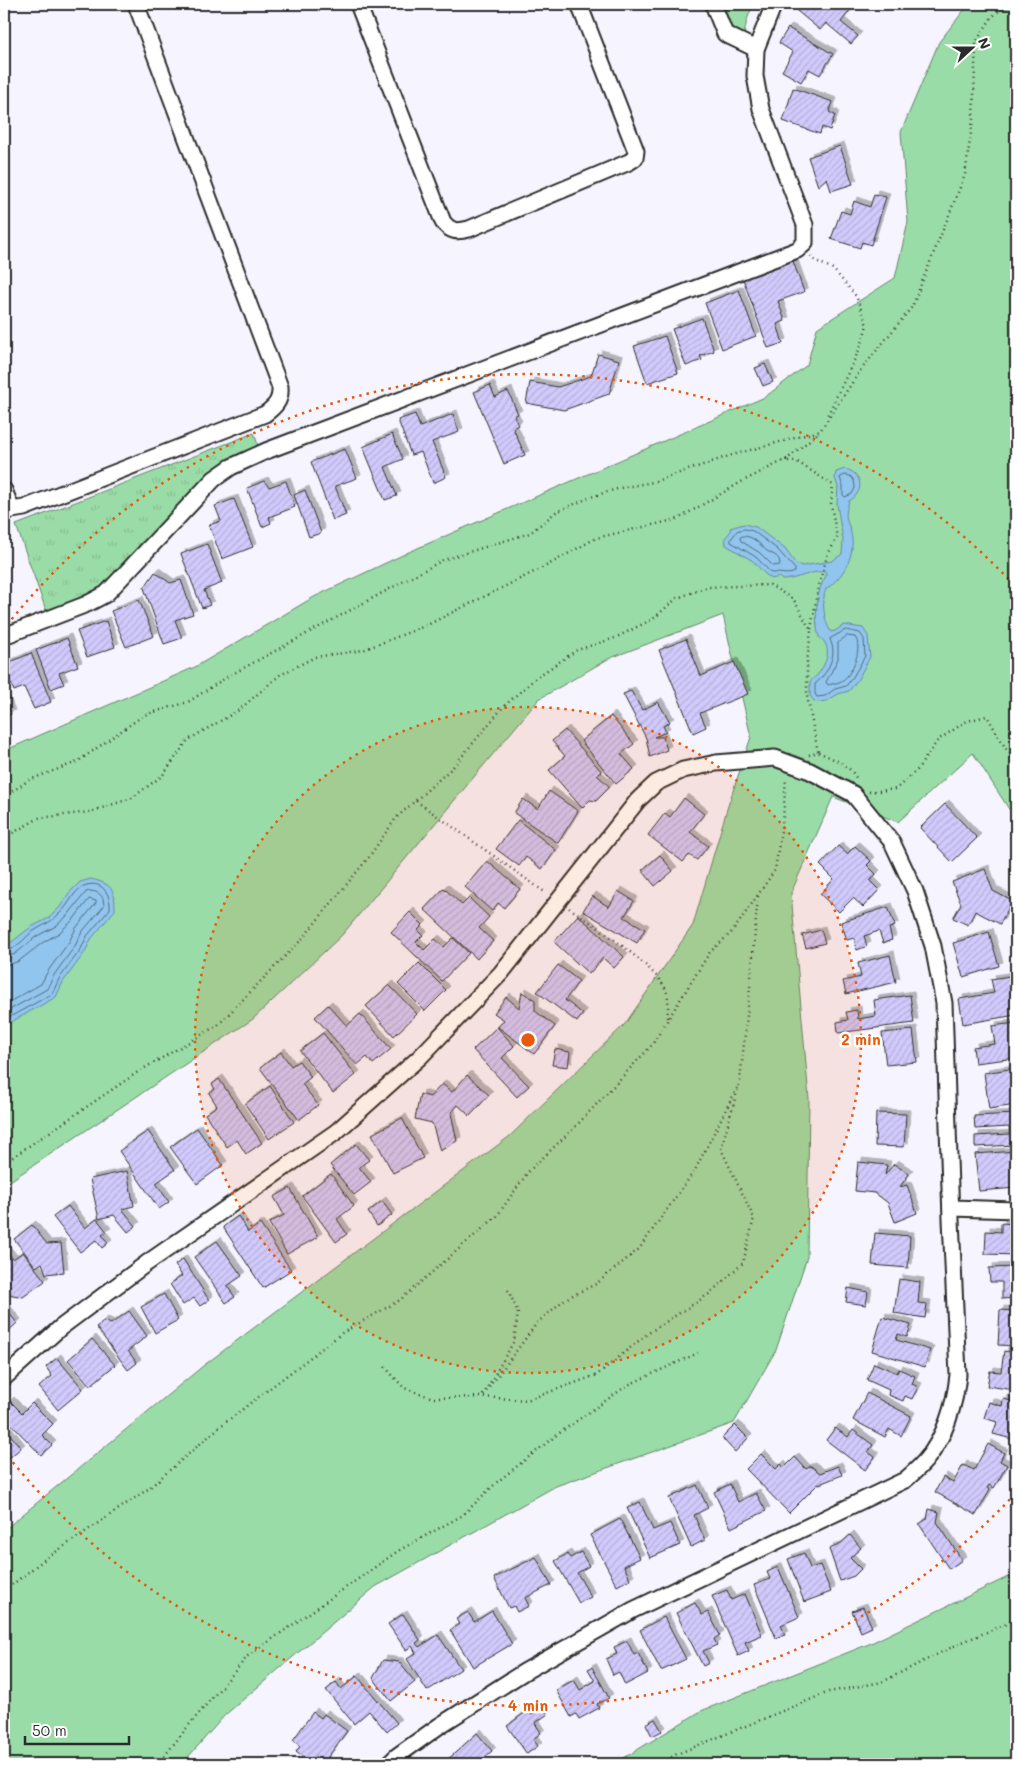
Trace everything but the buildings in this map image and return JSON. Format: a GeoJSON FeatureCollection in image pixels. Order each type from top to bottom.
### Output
{"type":"FeatureCollection","features":[{"type":"Feature","properties":{"kind":"street"},"geometry":{"type":"LineString","coordinates":[[4,490],[8,509],[24,508],[265,414],[275,406],[280,396],[280,387],[136,4]]}},
{"type":"Feature","properties":{"kind":"street"},"geometry":{"type":"LineString","coordinates":[[358,4],[443,222],[450,230],[459,232],[469,230],[635,158],[636,151],[579,4]]}},
{"type":"Feature","properties":{"kind":"street"},"geometry":{"type":"LineString","coordinates":[[713,4],[725,34],[756,49]]}},
{"type":"Feature","properties":{"kind":"street"},"geometry":{"type":"LineString","coordinates":[[4,636],[86,604],[106,594],[214,479],[231,467],[266,451],[797,250],[805,244],[805,225],[760,109],[754,76],[756,49],[774,4]]}},
{"type":"Feature","properties":{"kind":"street"},"geometry":{"type":"LineString","coordinates":[[4,1378],[60,1328],[147,1263],[336,1132],[420,1057],[501,972],[638,800],[656,783],[682,770],[716,763],[775,758],[810,770],[852,794],[892,842],[915,890],[933,946],[944,1003],[957,1382],[956,1397],[946,1428],[926,1460],[906,1480],[633,1610],[524,1672],[439,1726],[397,1756],[389,1764]]}},
{"type":"Feature","properties":{"kind":"street"},"geometry":{"type":"LineString","coordinates":[[951,1208],[1016,1210]]}},
{"type":"Feature","properties":{"kind":"path"},"geometry":{"type":"LineString","coordinates":[[818,752],[807,696],[807,662],[818,589],[827,556],[837,538],[831,504],[833,485],[796,461],[785,461],[821,430],[860,371],[912,307],[965,175],[973,119],[976,42],[992,17],[1006,5],[1016,6]]}},
{"type":"Feature","properties":{"kind":"path"},"geometry":{"type":"LineString","coordinates":[[4,797],[29,780],[77,762],[144,715],[188,702],[227,678],[443,560],[530,533],[556,512],[598,495],[620,488],[653,482],[732,455],[821,430],[851,368],[867,325],[856,296],[833,269],[812,259],[805,244]]}},
{"type":"Feature","properties":{"kind":"path"},"geometry":{"type":"LineString","coordinates":[[4,838],[39,818],[90,812],[132,798],[163,775],[188,740],[239,710],[280,675],[315,657],[363,650],[426,626],[548,565],[596,538],[678,519],[744,481],[789,458]]}},
{"type":"Feature","properties":{"kind":"path"},"geometry":{"type":"LineString","coordinates":[[4,1163],[138,1072],[218,1025],[302,939],[369,857],[396,818],[453,767],[504,706],[537,677],[577,650],[615,638],[653,619],[678,598],[708,587],[770,585],[794,600],[811,631]]}},
{"type":"Feature","properties":{"kind":"path"},"geometry":{"type":"LineString","coordinates":[[863,793],[896,790],[917,770],[938,740],[967,721],[987,716],[1016,766]]}},
{"type":"Feature","properties":{"kind":"path"},"geometry":{"type":"LineString","coordinates":[[4,1591],[41,1562],[148,1489],[222,1425],[342,1333],[400,1300],[497,1216],[528,1172],[577,1125],[652,1045],[710,952],[733,931],[775,870],[783,818],[787,762]]}},
{"type":"Feature","properties":{"kind":"path"},"geometry":{"type":"LineString","coordinates":[[385,1367],[404,1388],[433,1398],[482,1397],[527,1400],[597,1374],[647,1334],[709,1294],[743,1263],[754,1218],[722,1149],[740,1081],[758,894]]}},
{"type":"Feature","properties":{"kind":"path"},"geometry":{"type":"LineString","coordinates":[[482,1397],[538,1323],[565,1300],[596,1284],[639,1249],[695,1170],[740,1081]]}},
{"type":"Feature","properties":{"kind":"path"},"geometry":{"type":"LineString","coordinates":[[482,1397],[514,1341],[518,1312],[508,1290]]}},
{"type":"Feature","properties":{"kind":"path"},"geometry":{"type":"LineString","coordinates":[[158,1764],[248,1656],[398,1551],[463,1515],[498,1482],[558,1434],[628,1385],[698,1353]]}},
{"type":"Feature","properties":{"kind":"path"},"geometry":{"type":"LineString","coordinates":[[658,1764],[677,1754],[829,1692],[882,1682],[960,1643],[1016,1620]]}},
{"type":"Feature","properties":{"kind":"green space"},"geometry":{"type":"Polygon","coordinates":[[[713,4],[754,4],[746,23],[744,43],[725,34],[713,4]]]}},
{"type":"Feature","properties":{"kind":"green space"},"geometry":{"type":"Polygon","coordinates":[[[969,4],[1016,4],[1016,820],[973,753],[898,822],[833,797],[791,893],[809,1099],[807,1257],[776,1350],[734,1423],[556,1486],[375,1587],[225,1715],[182,1764],[4,1764],[4,1530],[203,1366],[510,1136],[625,1024],[693,925],[727,809],[751,737],[723,615],[608,659],[539,699],[342,935],[253,1019],[4,1185],[4,751],[195,667],[314,597],[411,551],[765,397],[807,365],[817,328],[895,278],[908,222],[901,132],[939,42],[969,4]]]}},
{"type":"Feature","properties":{"kind":"green space"},"geometry":{"type":"Polygon","coordinates":[[[254,433],[261,454],[231,467],[106,594],[49,619],[16,525],[254,433]]]}},
{"type":"Feature","properties":{"kind":"green space"},"geometry":{"type":"Polygon","coordinates":[[[1016,1573],[1016,1764],[614,1764],[701,1711],[869,1644],[1016,1573]]]}},
{"type":"Feature","properties":{"kind":"water"},"geometry":{"type":"Polygon","coordinates":[[[845,469],[855,474],[860,483],[858,493],[849,501],[846,514],[852,539],[851,554],[842,574],[826,589],[824,594],[824,611],[831,632],[844,625],[863,628],[868,636],[870,657],[849,691],[838,694],[827,701],[818,702],[814,701],[810,696],[810,683],[821,670],[827,655],[826,645],[819,637],[817,631],[816,615],[818,597],[826,572],[815,572],[788,580],[782,580],[779,577],[772,579],[753,561],[726,545],[725,538],[731,531],[730,528],[744,524],[756,527],[785,549],[795,563],[802,566],[832,561],[842,554],[843,540],[837,505],[838,487],[835,478],[836,472],[845,469]]]}},
{"type":"Feature","properties":{"kind":"water"},"geometry":{"type":"Polygon","coordinates":[[[91,879],[108,885],[113,892],[115,910],[91,939],[85,952],[63,982],[56,997],[4,1026],[4,948],[31,927],[49,918],[80,882],[91,879]]]}}]}
